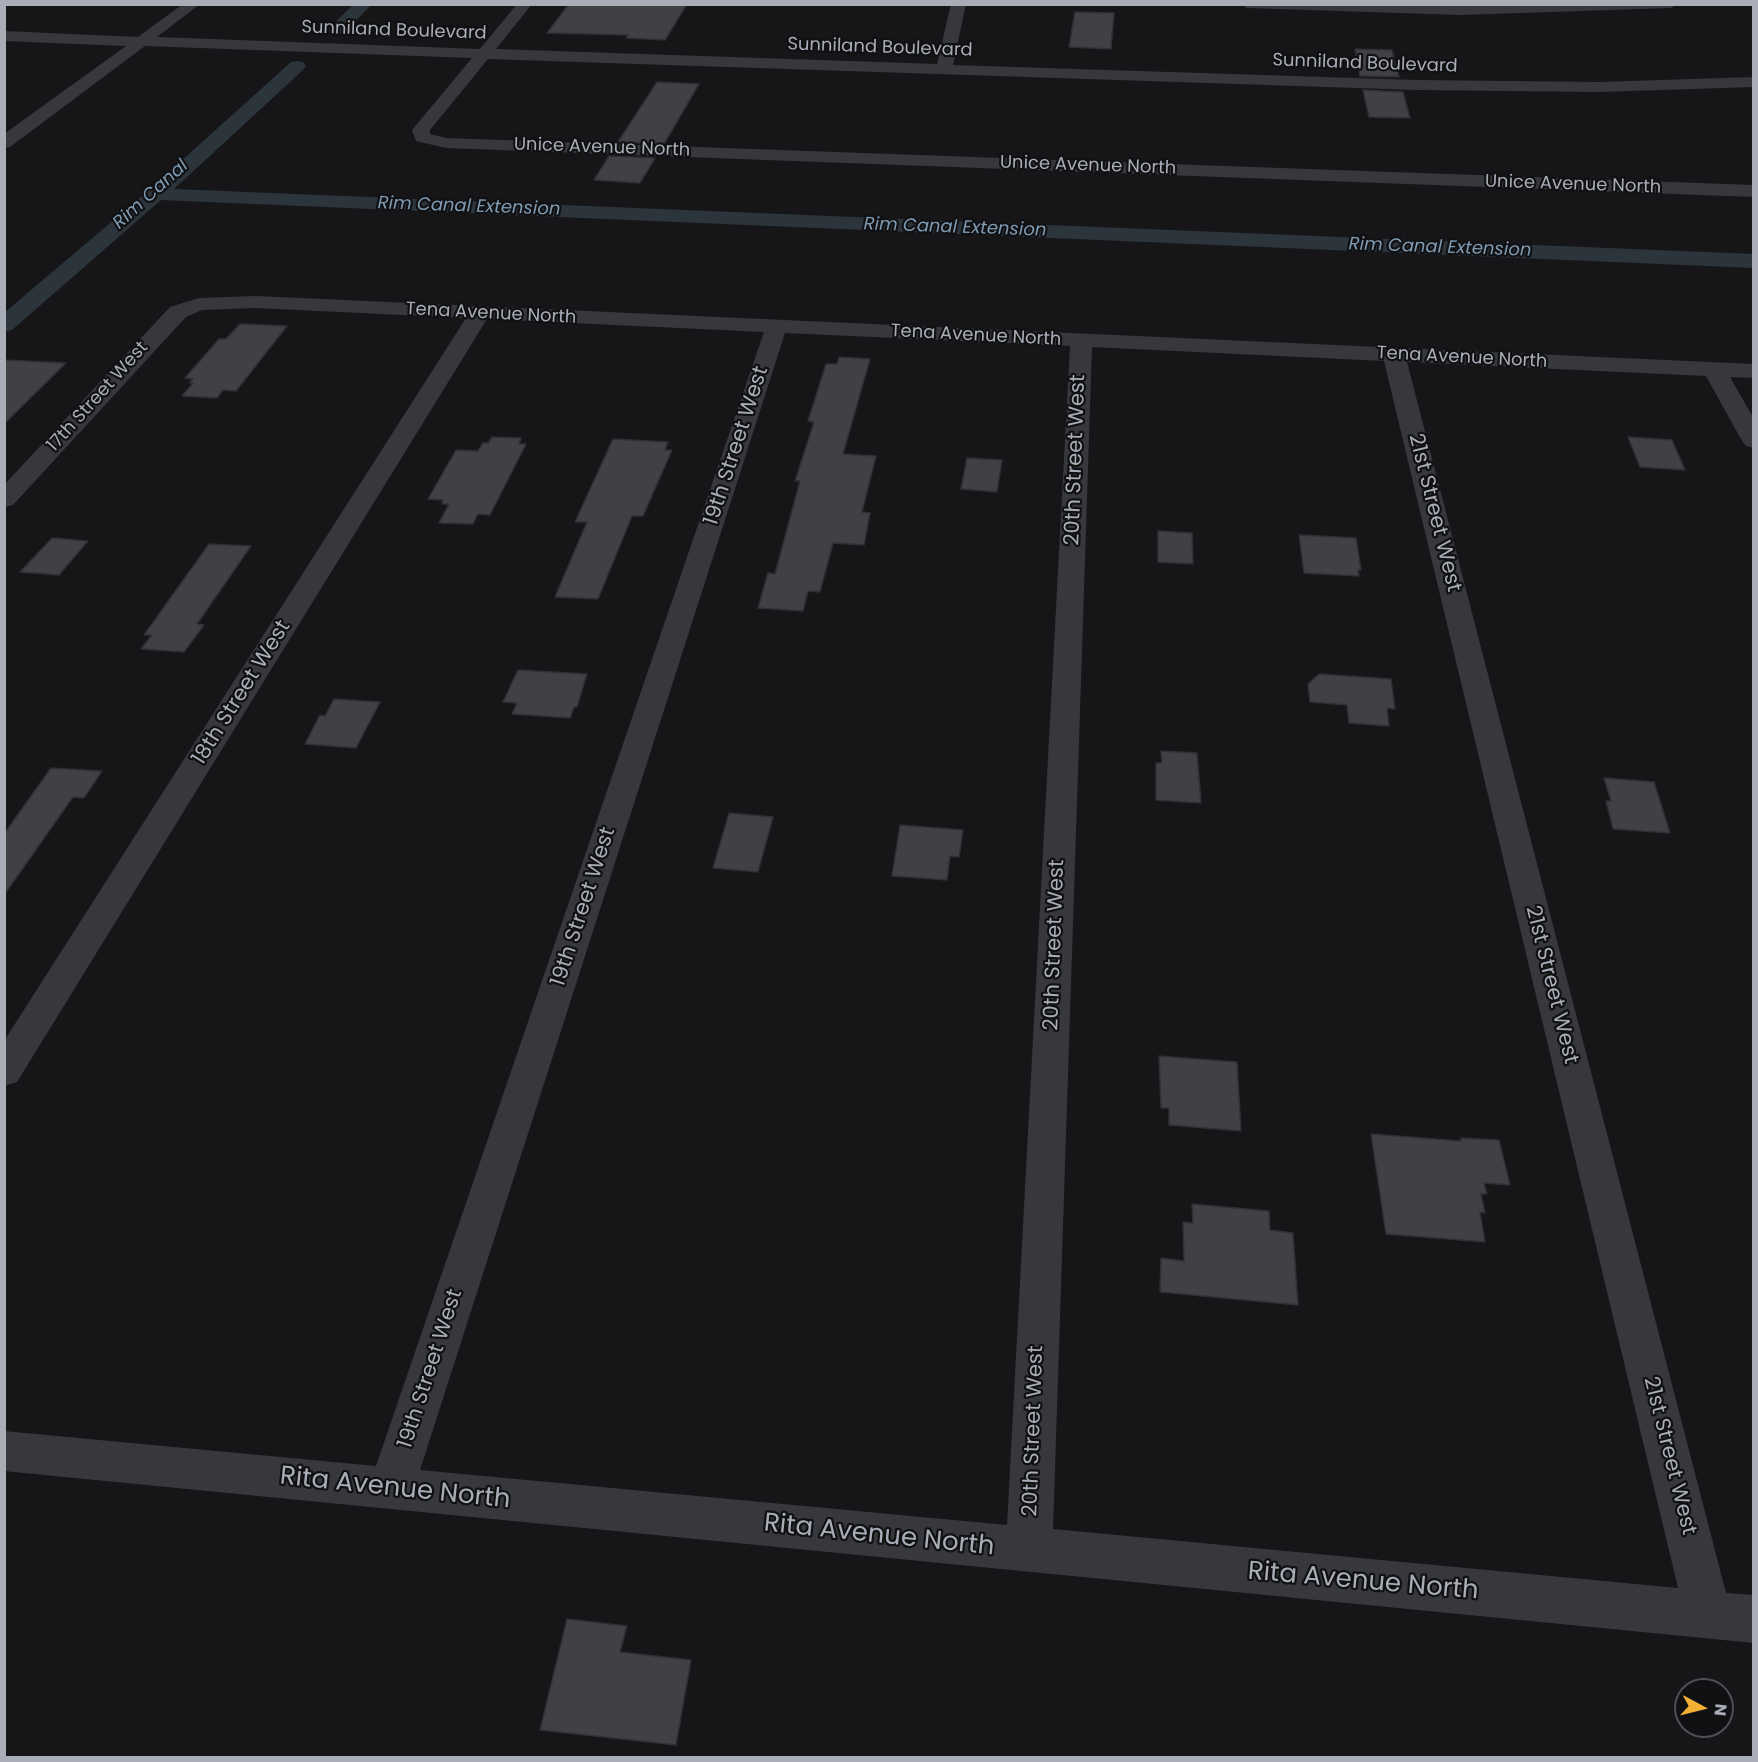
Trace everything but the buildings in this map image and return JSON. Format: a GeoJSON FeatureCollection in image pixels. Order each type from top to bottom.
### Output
{"type":"FeatureCollection","features":[{"type":"Feature","properties":{"kind":"street"},"geometry":{"type":"LineString","coordinates":[[4,143],[193,4]]}},
{"type":"Feature","properties":{"kind":"street"},"geometry":{"type":"LineString","coordinates":[[484,54],[525,4]]}},
{"type":"Feature","properties":{"kind":"street"},"geometry":{"type":"LineString","coordinates":[[944,69],[958,4]]}},
{"type":"Feature","properties":{"kind":"street"},"geometry":{"type":"LineString","coordinates":[[1247,4],[1515,9],[1671,4]]}},
{"type":"Feature","properties":{"kind":"street","name":"Sunniland Boulevard"},"geometry":{"type":"LineString","coordinates":[[4,36],[484,54],[1520,87],[1754,82]]}},
{"type":"Feature","properties":{"kind":"street","name":"Unice Avenue North"},"geometry":{"type":"LineString","coordinates":[[484,54],[421,130],[422,137],[446,142],[1754,191]]}},
{"type":"Feature","properties":{"kind":"street"},"geometry":{"type":"LineString","coordinates":[[4,124],[28,125]]}},
{"type":"Feature","properties":{"kind":"street","name":"Tena Avenue North"},"geometry":{"type":"LineString","coordinates":[[199,304],[256,302],[1754,371]]}},
{"type":"Feature","properties":{"kind":"street","name":"17th Street West"},"geometry":{"type":"LineString","coordinates":[[4,500],[178,312],[199,304]]}},
{"type":"Feature","properties":{"kind":"street","name":"18th Street West"},"geometry":{"type":"LineString","coordinates":[[4,1072],[480,314]]}},
{"type":"Feature","properties":{"kind":"street","name":"19th Street West"},"geometry":{"type":"LineString","coordinates":[[391,1488],[776,327]]}},
{"type":"Feature","properties":{"kind":"street","name":"20th Street West"},"geometry":{"type":"LineString","coordinates":[[1029,1550],[1081,340]]}},
{"type":"Feature","properties":{"kind":"street","name":"21st Street West"},"geometry":{"type":"LineString","coordinates":[[1394,354],[1708,1615]]}},
{"type":"Feature","properties":{"kind":"street"},"geometry":{"type":"LineString","coordinates":[[1714,369],[1754,441]]}},
{"type":"Feature","properties":{"kind":"street","name":"Rita Avenue North"},"geometry":{"type":"LineString","coordinates":[[4,1451],[1754,1619]]}},
{"type":"Feature","properties":{"kind":"waterway","name":"Rim Canal"},"geometry":{"type":"LineString","coordinates":[[337,30],[364,4]]}},
{"type":"Feature","properties":{"kind":"waterway","name":"Rim Canal"},"geometry":{"type":"LineString","coordinates":[[156,194],[297,66]]}},
{"type":"Feature","properties":{"kind":"waterway","name":"Rim Canal"},"geometry":{"type":"LineString","coordinates":[[4,325],[156,194]]}},
{"type":"Feature","properties":{"kind":"waterway","name":"Rim Canal Extension"},"geometry":{"type":"LineString","coordinates":[[156,194],[1754,261]]}}]}
